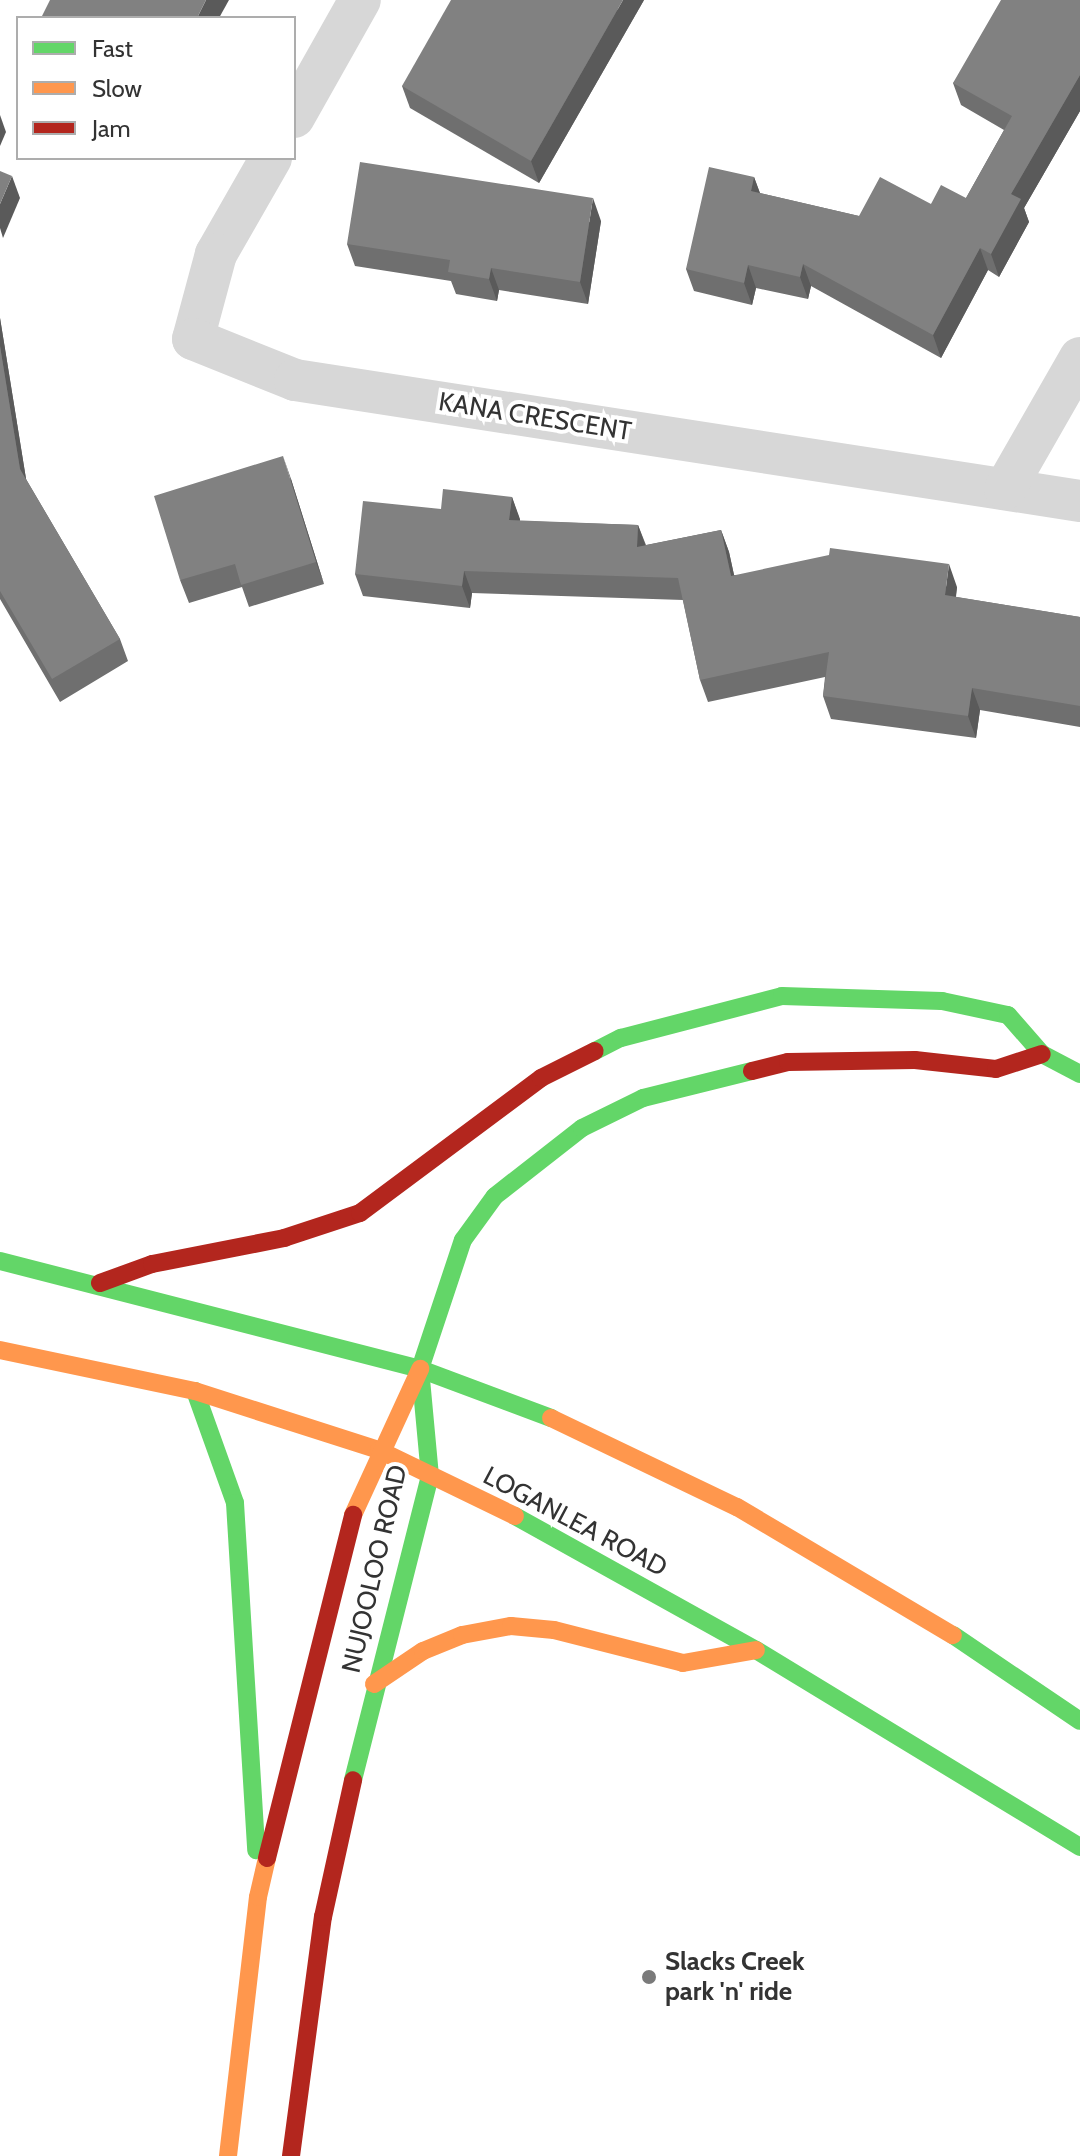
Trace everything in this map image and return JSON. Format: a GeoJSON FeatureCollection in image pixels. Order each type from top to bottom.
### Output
{"type":"FeatureCollection","features":[{"type":"Feature","properties":{"kind":"main road"},"geometry":{"type":"LineString","coordinates":[[100,1283],[152,1264],[284,1238],[360,1213],[541,1078],[621,1038],[705,1013],[782,996],[942,1001],[1008,1015],[1042,1054],[1080,1074]]}},
{"type":"Feature","properties":{"kind":"main road"},"geometry":{"type":"LineString","coordinates":[[420,1369],[463,1240],[495,1196],[582,1128],[643,1098],[788,1062],[915,1060],[996,1069],[1042,1054]]}},
{"type":"Feature","properties":{"kind":"main road"},"geometry":{"type":"LineString","coordinates":[[0,1261],[100,1283],[420,1369],[564,1423],[737,1507],[953,1635],[1080,1721]]}},
{"type":"Feature","properties":{"kind":"main road","name":"LOGANLEA ROAD"},"geometry":{"type":"LineString","coordinates":[[0,1350],[195,1391],[379,1450],[515,1516],[756,1650],[1080,1847]]}},
{"type":"Feature","properties":{"kind":"main road","name":"NUJOOLOO ROAD"},"geometry":{"type":"LineString","coordinates":[[228,2156],[258,1897],[347,1527],[379,1450],[420,1369]]}},
{"type":"Feature","properties":{"kind":"main road","name":"NUJOOLOO ROAD"},"geometry":{"type":"LineString","coordinates":[[291,2156],[323,1917],[374,1684],[430,1476],[420,1369]]}},
{"type":"Feature","properties":{"kind":"main road"},"geometry":{"type":"LineString","coordinates":[[195,1391],[223,1458],[235,1503],[258,1897]]}},
{"type":"Feature","properties":{"kind":"main road"},"geometry":{"type":"LineString","coordinates":[[374,1684],[423,1651],[462,1635],[511,1626],[554,1630],[683,1663],[756,1650]]}},
{"type":"Feature","properties":{"kind":"street"},"geometry":{"type":"LineString","coordinates":[[296,113],[360,0]]}},
{"type":"Feature","properties":{"kind":"street","name":"KANA CRESCENT"},"geometry":{"type":"LineString","coordinates":[[270,160],[216,254],[193,339],[295,380],[1080,501]]}},
{"type":"Feature","properties":{"kind":"street"},"geometry":{"type":"LineString","coordinates":[[1005,489],[1080,358]]}},
{"type":"Feature","properties":{"kind":"building"},"geometry":{"type":"Polygon","coordinates":[[[50,0],[206,0],[198,16],[42,16],[50,0]]]}},
{"type":"Feature","properties":{"kind":"building"},"geometry":{"type":"Polygon","coordinates":[[[451,0],[623,0],[531,161],[402,86],[451,0]]]}},
{"type":"Feature","properties":{"kind":"building"},"geometry":{"type":"Polygon","coordinates":[[[1001,0],[1080,0],[1080,75],[1011,194],[1021,199],[991,254],[980,248],[933,335],[803,264],[800,277],[748,265],[744,283],[686,269],[709,167],[754,177],[751,191],[859,216],[880,177],[931,204],[941,185],[966,198],[1012,116],[953,83],[1001,0]]]}},
{"type":"Feature","properties":{"kind":"building"},"geometry":{"type":"Polygon","coordinates":[[[360,162],[593,198],[580,282],[491,268],[489,279],[448,272],[450,260],[347,244],[360,162]]]}},
{"type":"Feature","properties":{"kind":"building"},"geometry":{"type":"Polygon","coordinates":[[[0,171],[12,176],[0,204],[0,171]]]}},
{"type":"Feature","properties":{"kind":"building"},"geometry":{"type":"Polygon","coordinates":[[[0,346],[20,469],[120,639],[52,679],[0,591],[0,346]]]}},
{"type":"Feature","properties":{"kind":"building"},"geometry":{"type":"Polygon","coordinates":[[[283,456],[316,562],[241,585],[235,564],[180,580],[154,496],[283,456]]]}},
{"type":"Feature","properties":{"kind":"building"},"geometry":{"type":"Polygon","coordinates":[[[443,489],[512,497],[509,520],[638,525],[637,547],[721,530],[731,576],[829,555],[830,548],[949,564],[945,595],[1080,617],[1080,706],[972,688],[968,716],[823,696],[829,652],[700,680],[678,578],[464,571],[462,586],[355,574],[363,501],[441,509],[443,489]]]}},
{"type":"Feature","properties":{"kind":"traffic: fast"},"geometry":{"type":"LineString","coordinates":[[595,1051],[621,1038],[782,996],[942,1001],[1008,1015],[1042,1054],[1080,1074]]}},
{"type":"Feature","properties":{"kind":"traffic: fast"},"geometry":{"type":"LineString","coordinates":[[420,1369],[463,1240],[495,1196],[582,1128],[643,1098],[752,1071]]}},
{"type":"Feature","properties":{"kind":"traffic: fast"},"geometry":{"type":"LineString","coordinates":[[0,1261],[420,1369],[551,1418]]}},
{"type":"Feature","properties":{"kind":"traffic: fast"},"geometry":{"type":"LineString","coordinates":[[353,1780],[430,1476],[420,1369]]}},
{"type":"Feature","properties":{"kind":"traffic: fast"},"geometry":{"type":"LineString","coordinates":[[195,1391],[235,1503],[256,1850]]}},
{"type":"Feature","properties":{"kind":"traffic: fast"},"geometry":{"type":"LineString","coordinates":[[515,1516],[756,1650],[1080,1847]]}},
{"type":"Feature","properties":{"kind":"traffic: fast"},"geometry":{"type":"LineString","coordinates":[[953,1635],[1080,1721]]}},
{"type":"Feature","properties":{"kind":"traffic: slow"},"geometry":{"type":"LineString","coordinates":[[0,1350],[195,1391],[379,1450],[515,1516]]}},
{"type":"Feature","properties":{"kind":"traffic: slow"},"geometry":{"type":"LineString","coordinates":[[353,1515],[420,1369]]}},
{"type":"Feature","properties":{"kind":"traffic: slow"},"geometry":{"type":"LineString","coordinates":[[551,1418],[737,1507],[953,1635]]}},
{"type":"Feature","properties":{"kind":"traffic: slow"},"geometry":{"type":"LineString","coordinates":[[374,1684],[423,1651],[462,1635],[511,1626],[554,1630],[683,1663],[756,1650]]}},
{"type":"Feature","properties":{"kind":"traffic: slow"},"geometry":{"type":"LineString","coordinates":[[228,2156],[258,1897],[267,1858]]}},
{"type":"Feature","properties":{"kind":"traffic: jam"},"geometry":{"type":"LineString","coordinates":[[100,1283],[152,1264],[284,1238],[360,1213],[541,1078],[595,1051]]}},
{"type":"Feature","properties":{"kind":"traffic: jam"},"geometry":{"type":"LineString","coordinates":[[752,1071],[788,1062],[915,1060],[996,1069],[1042,1054]]}},
{"type":"Feature","properties":{"kind":"traffic: jam"},"geometry":{"type":"LineString","coordinates":[[267,1858],[353,1515]]}},
{"type":"Feature","properties":{"kind":"traffic: jam"},"geometry":{"type":"LineString","coordinates":[[291,2156],[323,1917],[353,1780]]}},
{"type":"Feature","properties":{"kind":"place","name":"Slacks Creek park 'n' ride"},"geometry":{"type":"Point","coordinates":[649,1977]}}]}
